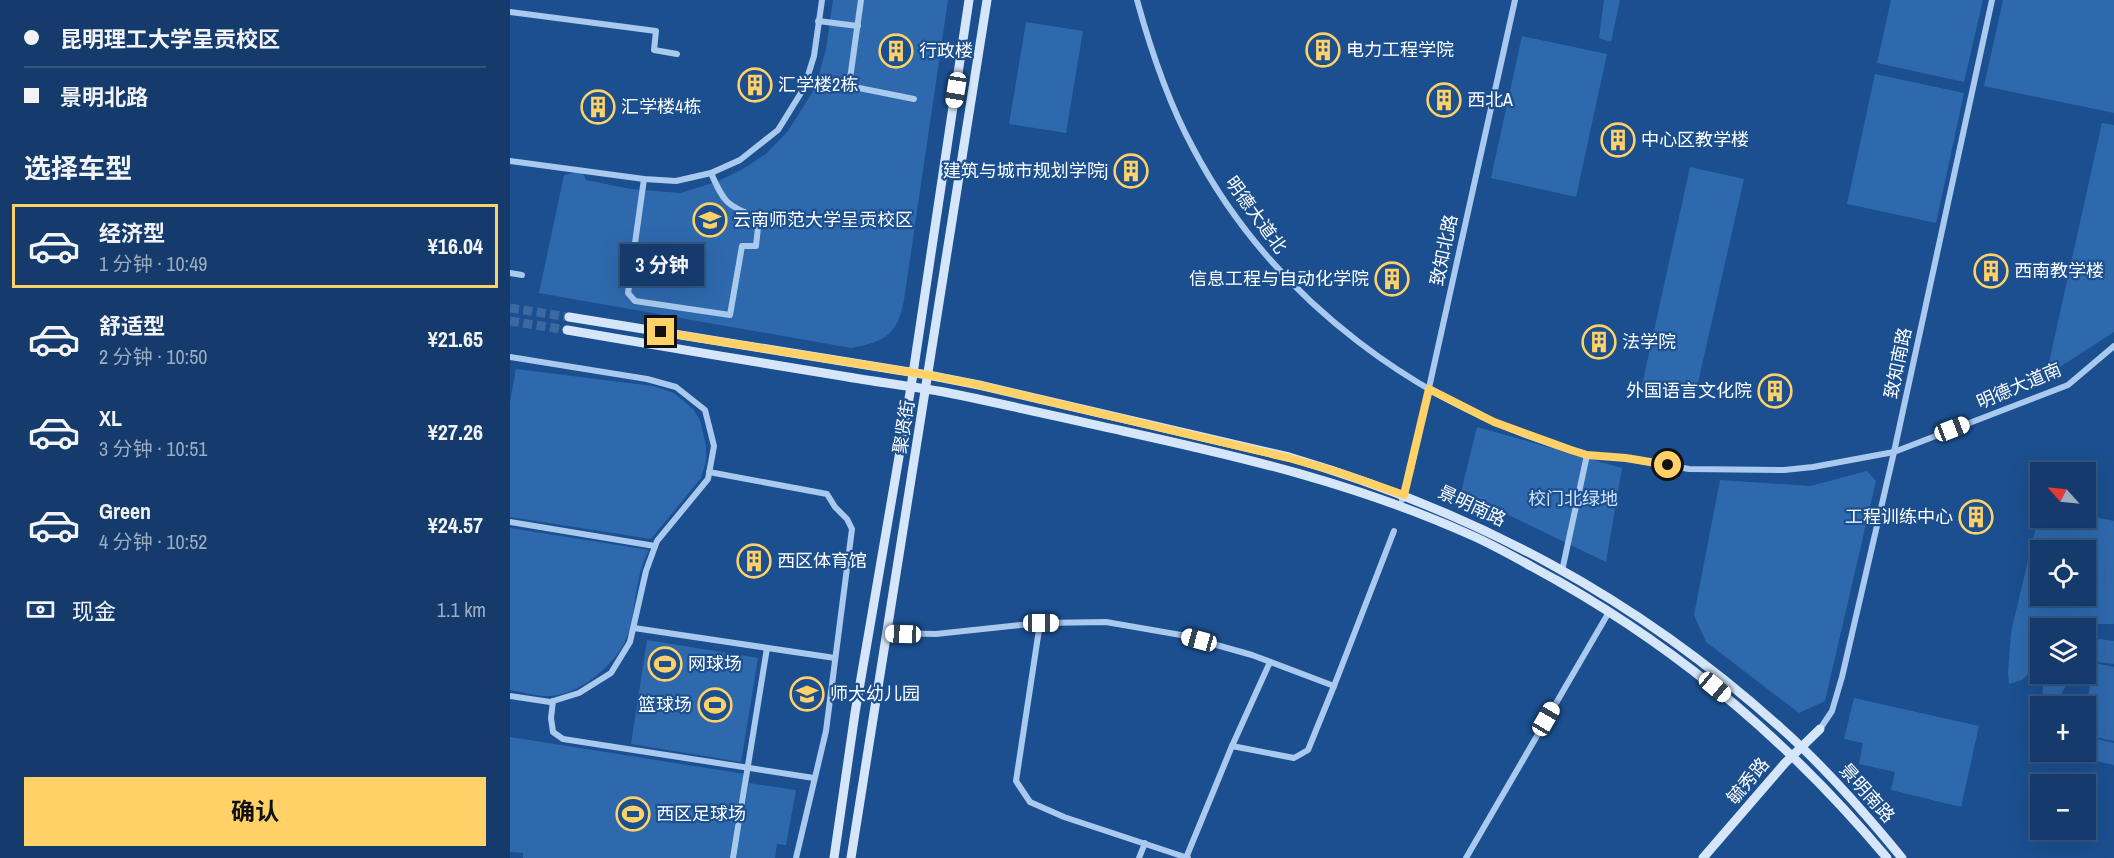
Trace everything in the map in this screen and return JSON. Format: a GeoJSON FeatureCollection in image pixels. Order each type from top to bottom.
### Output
{"type":"FeatureCollection","features":[{"type":"Feature","properties":{"kind":"main road","name":"聚贤街"},"geometry":{"type":"LineString","coordinates":[[834,858],[855,713],[914,372],[969,0]]}},
{"type":"Feature","properties":{"kind":"main road","name":"聚贤街"},"geometry":{"type":"LineString","coordinates":[[851,858],[987,0]]}},
{"type":"Feature","properties":{"kind":"main road","name":"景明南路"},"geometry":{"type":"LineString","coordinates":[[569,317],[914,372],[1278,454],[1404,495],[1481,527],[1562,571],[1670,638],[1722,678],[1800,747],[1857,804],[1902,858]]}},
{"type":"Feature","properties":{"kind":"main road","name":"景明南路"},"geometry":{"type":"LineString","coordinates":[[567,330],[926,390],[1217,452],[1335,483],[1400,506],[1477,538],[1610,612],[1664,648],[1715,687],[1792,755],[1840,804],[1887,858]]}},
{"type":"Feature","properties":{"kind":"main road","name":"毓秀路"},"geometry":{"type":"LineString","coordinates":[[1703,858],[1792,755],[1820,729]]}},
{"type":"Feature","properties":{"kind":"street"},"geometry":{"type":"LineString","coordinates":[[510,161],[644,179],[676,181],[711,173],[740,160],[778,130],[804,88],[814,56],[822,0]]}},
{"type":"Feature","properties":{"kind":"street"},"geometry":{"type":"LineString","coordinates":[[861,0],[849,86],[914,99]]}},
{"type":"Feature","properties":{"kind":"street","name":"明德大道北"},"geometry":{"type":"LineString","coordinates":[[1137,0],[1149,45],[1174,109],[1192,146],[1216,186],[1262,252],[1298,290],[1345,333],[1429,389],[1494,422],[1587,455]]}},
{"type":"Feature","properties":{"kind":"street","name":"致知北路"},"geometry":{"type":"LineString","coordinates":[[1400,506],[1429,389],[1515,0]]}},
{"type":"Feature","properties":{"kind":"street","name":"致知南路"},"geometry":{"type":"LineString","coordinates":[[1820,729],[1832,711],[1836,700],[1894,452],[1992,0]]}},
{"type":"Feature","properties":{"kind":"street"},"geometry":{"type":"LineString","coordinates":[[510,12],[656,31],[654,50],[677,54]]}},
{"type":"Feature","properties":{"kind":"street"},"geometry":{"type":"LineString","coordinates":[[818,21],[858,26]]}},
{"type":"Feature","properties":{"kind":"street"},"geometry":{"type":"LineString","coordinates":[[644,179],[628,293],[635,301],[730,315],[742,246],[756,246],[759,218],[729,205],[711,173]]}},
{"type":"Feature","properties":{"kind":"street"},"geometry":{"type":"LineString","coordinates":[[510,273],[522,275]]}},
{"type":"Feature","properties":{"kind":"street","name":"明德大道南"},"geometry":{"type":"LineString","coordinates":[[1587,455],[1626,458],[1689,469],[1784,470],[1894,452],[2068,385],[2114,346]]}},
{"type":"Feature","properties":{"kind":"street"},"geometry":{"type":"LineString","coordinates":[[510,357],[647,379],[676,387],[705,410],[714,446],[708,479],[657,541],[646,571],[630,642],[611,673],[579,693],[553,701],[510,696]]}},
{"type":"Feature","properties":{"kind":"street"},"geometry":{"type":"LineString","coordinates":[[1562,571],[1587,455]]}},
{"type":"Feature","properties":{"kind":"street"},"geometry":{"type":"LineString","coordinates":[[710,472],[827,494],[847,519],[852,530],[826,731],[796,858]]}},
{"type":"Feature","properties":{"kind":"street"},"geometry":{"type":"LineString","coordinates":[[510,522],[655,546]]}},
{"type":"Feature","properties":{"kind":"street"},"geometry":{"type":"LineString","coordinates":[[1232,746],[1294,758],[1308,750],[1394,531]]}},
{"type":"Feature","properties":{"kind":"street"},"geometry":{"type":"LineString","coordinates":[[1466,858],[1610,612]]}},
{"type":"Feature","properties":{"kind":"street"},"geometry":{"type":"LineString","coordinates":[[886,633],[936,634],[1041,623],[1106,622],[1170,633],[1252,655],[1334,686]]}},
{"type":"Feature","properties":{"kind":"street"},"geometry":{"type":"LineString","coordinates":[[1041,623],[1016,781],[1030,802],[1064,817],[1187,858],[1232,746],[1270,662]]}},
{"type":"Feature","properties":{"kind":"street"},"geometry":{"type":"LineString","coordinates":[[634,628],[835,658]]}},
{"type":"Feature","properties":{"kind":"street"},"geometry":{"type":"LineString","coordinates":[[733,858],[767,648]]}},
{"type":"Feature","properties":{"kind":"street"},"geometry":{"type":"LineString","coordinates":[[553,701],[551,718],[553,732],[563,739],[814,778]]}},
{"type":"Feature","properties":{"kind":"street"},"geometry":{"type":"LineString","coordinates":[[1139,858],[1145,843]]}},
{"type":"Feature","properties":{"kind":"green space"},"geometry":{"type":"Polygon","coordinates":[[[833,0],[948,0],[904,300],[894,329],[873,343],[851,348],[539,293],[564,175],[582,171],[586,180],[631,189],[680,193],[716,182],[766,154],[788,131],[815,88],[826,49],[833,0]]]}},
{"type":"Feature","properties":{"kind":"green space"},"geometry":{"type":"Polygon","coordinates":[[[1604,0],[1620,0],[1611,42],[1599,38],[1604,0]]]}},
{"type":"Feature","properties":{"kind":"green space"},"geometry":{"type":"Polygon","coordinates":[[[1891,0],[1983,0],[1964,82],[1877,63],[1891,0]]]}},
{"type":"Feature","properties":{"kind":"green space"},"geometry":{"type":"Polygon","coordinates":[[[2003,0],[2114,0],[2114,113],[1984,86],[2003,0]]]}},
{"type":"Feature","properties":{"kind":"green space"},"geometry":{"type":"Polygon","coordinates":[[[1026,22],[1083,31],[1066,133],[1009,124],[1026,22]]]}},
{"type":"Feature","properties":{"kind":"green space"},"geometry":{"type":"Polygon","coordinates":[[[1522,36],[1607,54],[1576,197],[1491,178],[1522,36]]]}},
{"type":"Feature","properties":{"kind":"green space"},"geometry":{"type":"Polygon","coordinates":[[[1875,74],[1964,93],[1936,223],[1847,204],[1875,74]]]}},
{"type":"Feature","properties":{"kind":"green space"},"geometry":{"type":"Polygon","coordinates":[[[2102,123],[2114,125],[2114,332],[2046,376],[2102,123]]]}},
{"type":"Feature","properties":{"kind":"green space"},"geometry":{"type":"Polygon","coordinates":[[[1690,167],[1744,179],[1695,396],[1642,385],[1690,167]]]}},
{"type":"Feature","properties":{"kind":"green space"},"geometry":{"type":"Polygon","coordinates":[[[516,369],[653,386],[674,393],[693,409],[700,420],[706,446],[706,461],[701,478],[651,539],[510,517],[510,402],[516,369]]]}},
{"type":"Feature","properties":{"kind":"green space","name":"校门北绿地"},"geometry":{"type":"Polygon","coordinates":[[[1477,427],[1622,468],[1606,562],[1461,492],[1477,427]]]}},
{"type":"Feature","properties":{"kind":"green space"},"geometry":{"type":"Polygon","coordinates":[[[1867,471],[1876,481],[1825,701],[1799,713],[1706,642],[1694,615],[1720,480],[1810,486],[1867,471]]]}},
{"type":"Feature","properties":{"kind":"green space"},"geometry":{"type":"Polygon","coordinates":[[[2096,517],[2114,521],[2114,624],[2096,624],[2096,618],[2030,618],[2030,671],[2022,680],[2009,684],[2011,632],[2030,552],[2030,606],[2096,606],[2096,540],[2033,540],[2036,528],[2096,528],[2096,517]]]}},
{"type":"Feature","properties":{"kind":"green space"},"geometry":{"type":"Polygon","coordinates":[[[510,528],[649,550],[640,572],[630,629],[621,649],[605,668],[585,684],[562,694],[541,696],[510,690],[510,528]]]}},
{"type":"Feature","properties":{"kind":"green space","name":"篮球场"},"geometry":{"type":"Polygon","coordinates":[[[647,640],[758,658],[741,762],[631,744],[647,640]]]}},
{"type":"Feature","properties":{"kind":"green space"},"geometry":{"type":"Polygon","coordinates":[[[2096,640],[2114,641],[2114,664],[2096,662],[2096,640]]]}},
{"type":"Feature","properties":{"kind":"green space"},"geometry":{"type":"Polygon","coordinates":[[[2096,663],[2114,667],[2114,741],[2096,737],[2096,696],[2088,696],[2091,684],[2096,684],[2096,663]]]}},
{"type":"Feature","properties":{"kind":"green space"},"geometry":{"type":"Polygon","coordinates":[[[2067,684],[2062,696],[2042,696],[2043,685],[2067,684]]]}},
{"type":"Feature","properties":{"kind":"green space"},"geometry":{"type":"Polygon","coordinates":[[[1854,698],[1979,726],[1961,807],[1891,790],[1895,772],[1859,764],[1863,743],[1844,739],[1854,698]]]}},
{"type":"Feature","properties":{"kind":"green space","name":"西区足球场"},"geometry":{"type":"Polygon","coordinates":[[[510,737],[745,774],[731,858],[523,858],[523,853],[510,852],[510,737]]]}},
{"type":"Feature","properties":{"kind":"green space"},"geometry":{"type":"Polygon","coordinates":[[[2096,739],[2114,743],[2114,765],[2096,761],[2096,739]]]}},
{"type":"Feature","properties":{"kind":"green space"},"geometry":{"type":"Polygon","coordinates":[[[749,783],[796,790],[786,845],[777,844],[775,858],[736,858],[749,783]]]}},
{"type":"Feature","properties":{"kind":"tunnel"},"geometry":{"type":"LineString","coordinates":[[510,308],[569,317]]}},
{"type":"Feature","properties":{"kind":"tunnel"},"geometry":{"type":"LineString","coordinates":[[510,321],[567,330]]}},
{"type":"Feature","properties":{"kind":"place","name":"电力工程学院"},"geometry":{"type":"Point","coordinates":[1323,50]}},
{"type":"Feature","properties":{"kind":"place","name":"行政楼"},"geometry":{"type":"Point","coordinates":[896,51]}},
{"type":"Feature","properties":{"kind":"place","name":"汇学楼2栋"},"geometry":{"type":"Point","coordinates":[755,85]}},
{"type":"Feature","properties":{"kind":"place","name":"西北A"},"geometry":{"type":"Point","coordinates":[1444,100]}},
{"type":"Feature","properties":{"kind":"place","name":"汇学楼4栋"},"geometry":{"type":"Point","coordinates":[598,107]}},
{"type":"Feature","properties":{"kind":"place","name":"中心区教学楼"},"geometry":{"type":"Point","coordinates":[1618,140]}},
{"type":"Feature","properties":{"kind":"place","name":"建筑与城市规划学院j"},"geometry":{"type":"Point","coordinates":[1131,171]}},
{"type":"Feature","properties":{"kind":"place","name":"云南师范大学呈贡校区"},"geometry":{"type":"Point","coordinates":[710,220]}},
{"type":"Feature","properties":{"kind":"place","name":"西南教学楼"},"geometry":{"type":"Point","coordinates":[1991,271]}},
{"type":"Feature","properties":{"kind":"place","name":"信息工程与自动化学院"},"geometry":{"type":"Point","coordinates":[1392,279]}},
{"type":"Feature","properties":{"kind":"place","name":"法学院"},"geometry":{"type":"Point","coordinates":[1599,342]}},
{"type":"Feature","properties":{"kind":"place","name":"外国语言文化院"},"geometry":{"type":"Point","coordinates":[1775,391]}},
{"type":"Feature","properties":{"kind":"place","name":"工程训练中心"},"geometry":{"type":"Point","coordinates":[1976,517]}},
{"type":"Feature","properties":{"kind":"place","name":"西区体育馆"},"geometry":{"type":"Point","coordinates":[754,561]}},
{"type":"Feature","properties":{"kind":"place","name":"网球场"},"geometry":{"type":"Point","coordinates":[665,664]}},
{"type":"Feature","properties":{"kind":"place","name":"师大幼儿园"},"geometry":{"type":"Point","coordinates":[807,694]}},
{"type":"Feature","properties":{"kind":"place","name":"篮球场"},"geometry":{"type":"Point","coordinates":[715,705]}},
{"type":"Feature","properties":{"kind":"place","name":"西区足球场"},"geometry":{"type":"Point","coordinates":[633,814]}},
{"type":"Feature","properties":{"kind":"route"},"geometry":{"type":"LineString","coordinates":[[661,332],[979,385],[1057,405],[1220,440],[1338,472],[1404,495],[1429,389],[1494,422],[1571,450],[1587,455],[1626,458],[1668,465]]}}]}
